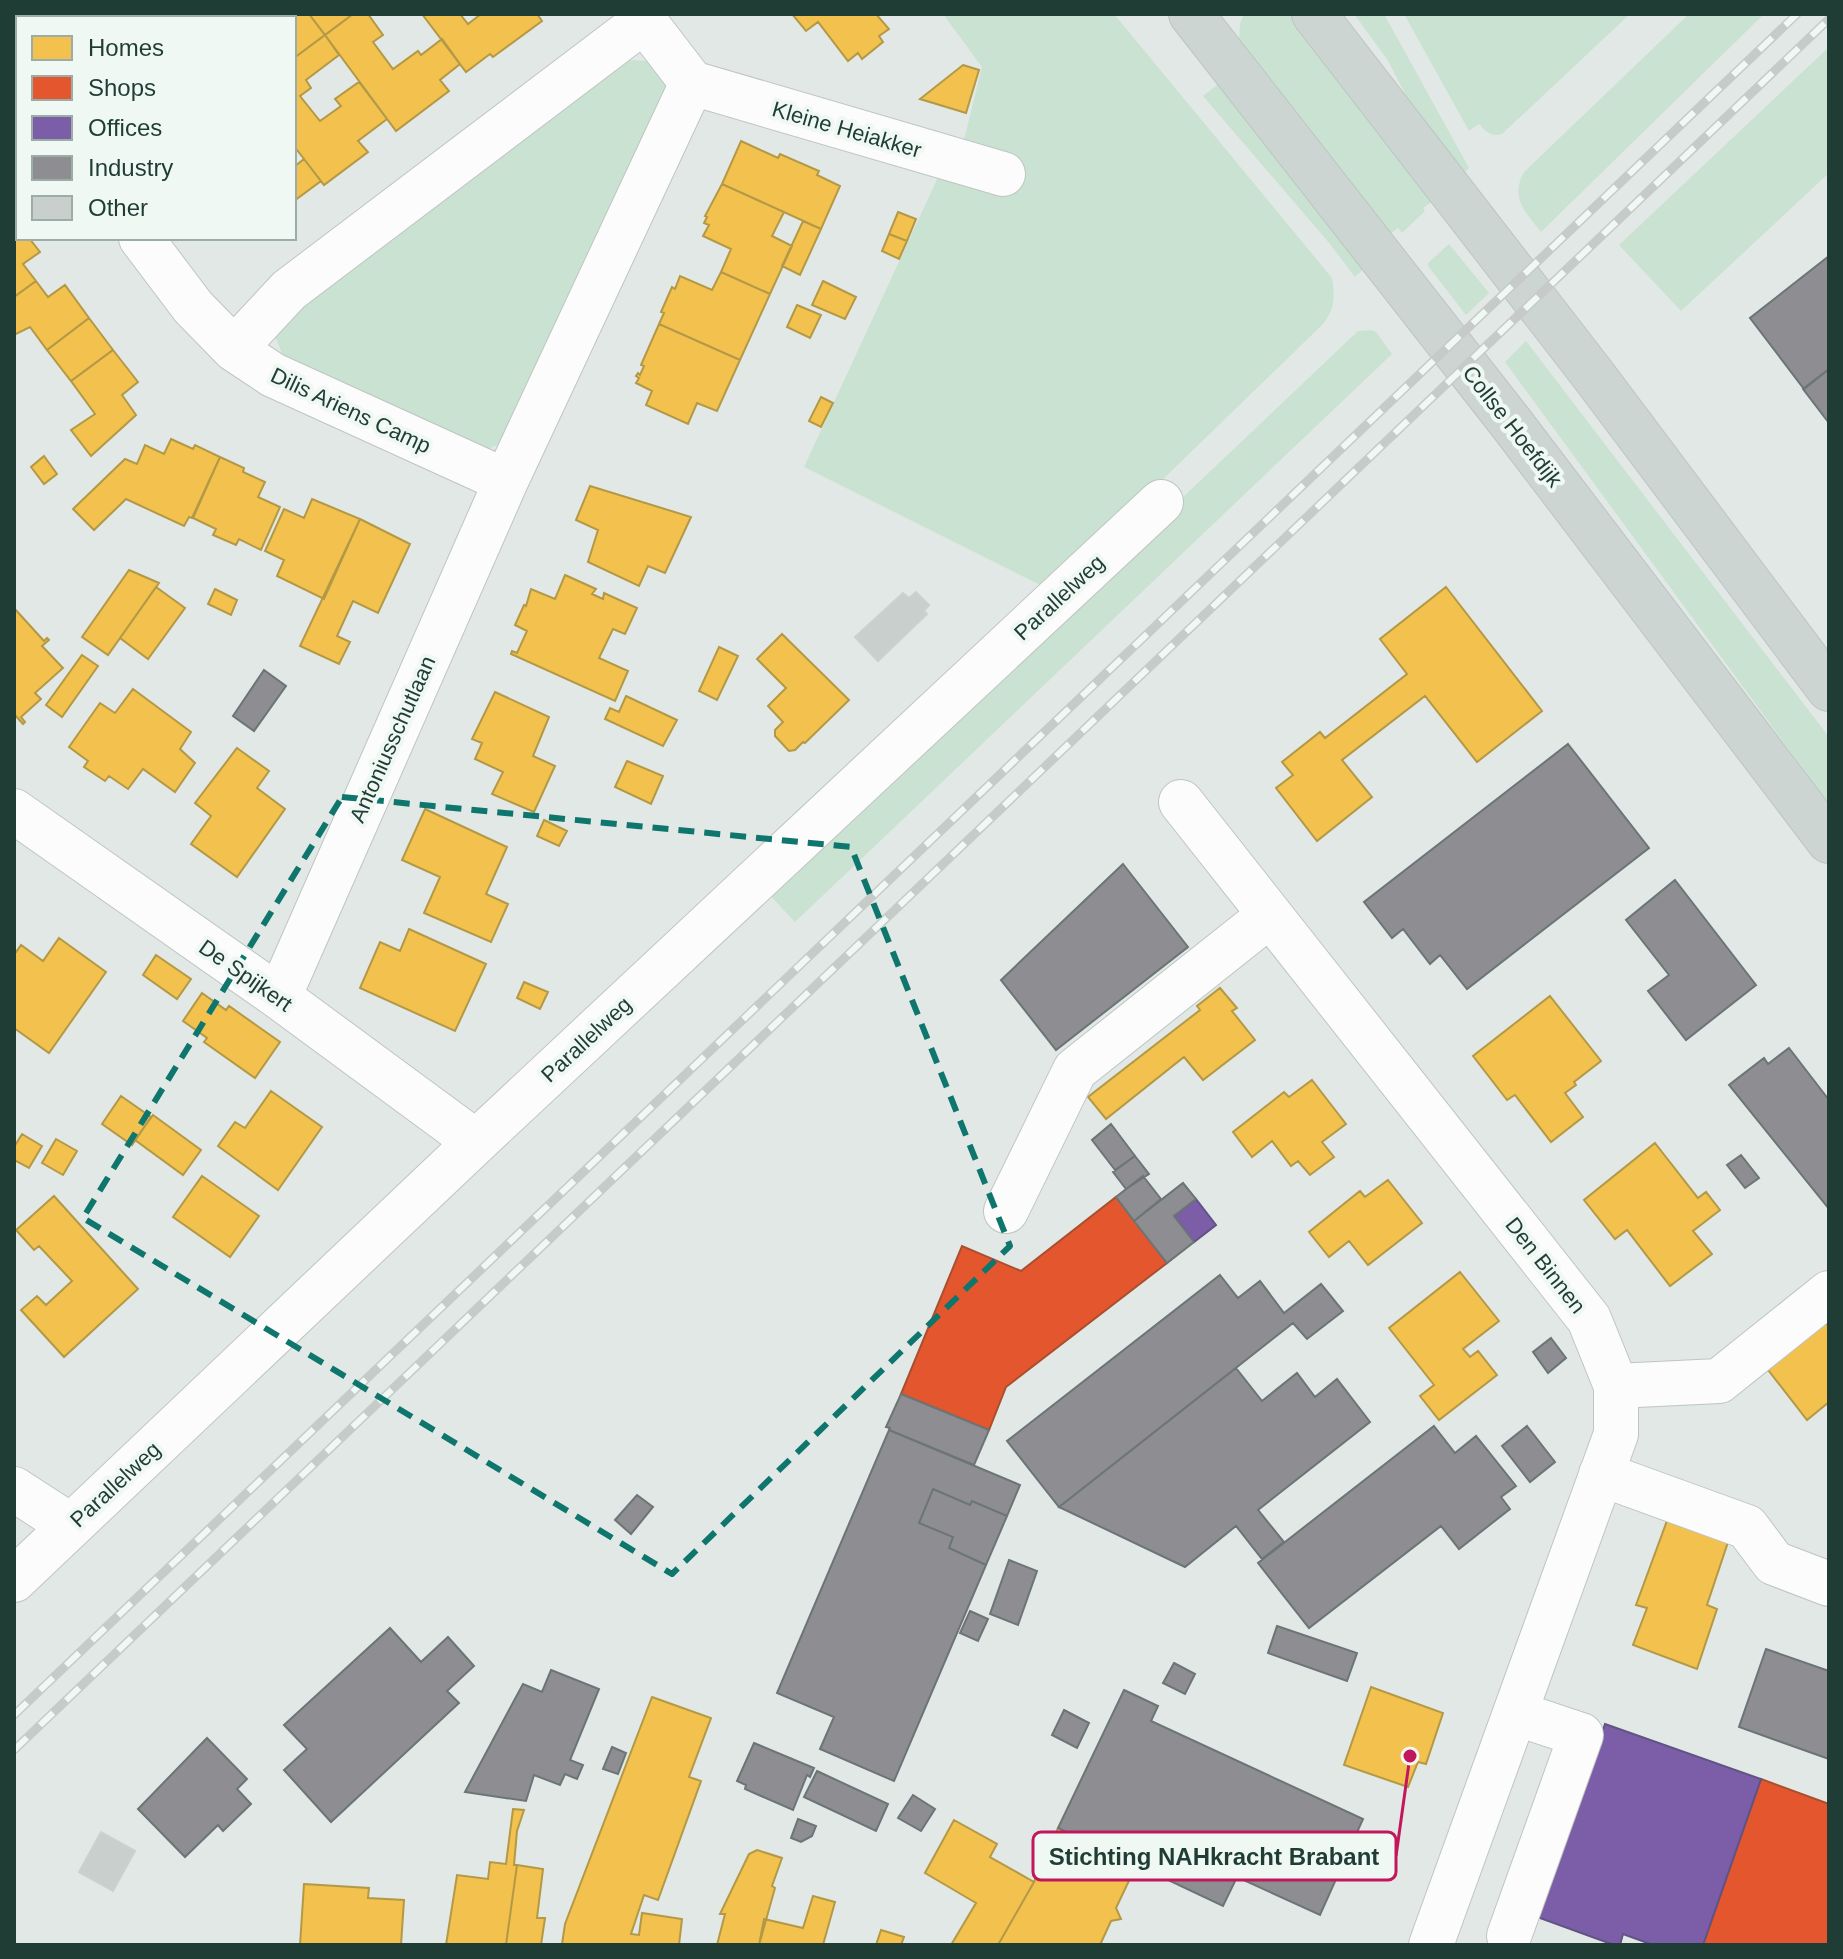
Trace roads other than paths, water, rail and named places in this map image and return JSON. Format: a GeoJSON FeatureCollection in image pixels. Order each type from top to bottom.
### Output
{"type":"FeatureCollection","features":[{"type":"Feature","properties":{"kind":"main road"},"geometry":{"type":"LineString","coordinates":[[1314,14],[1594,376],[1829,689]]}},
{"type":"Feature","properties":{"kind":"main road","name":"Collse Hoefdijk"},"geometry":{"type":"LineString","coordinates":[[1194,15],[1511,423],[1829,841]]}},
{"type":"Feature","properties":{"kind":"street"},"geometry":{"type":"LineString","coordinates":[[234,349],[289,290],[642,18],[692,83],[506,481]]}},
{"type":"Feature","properties":{"kind":"street","name":"Kleine Heiakker"},"geometry":{"type":"LineString","coordinates":[[692,83],[1003,174]]}},
{"type":"Feature","properties":{"kind":"street","name":"Dilis Ariens Camp"},"geometry":{"type":"LineString","coordinates":[[143,240],[193,307],[234,349],[273,375],[506,481]]}},
{"type":"Feature","properties":{"kind":"street","name":"Antoniusschutlaan"},"geometry":{"type":"LineString","coordinates":[[279,997],[506,481]]}},
{"type":"Feature","properties":{"kind":"street","name":"Parallelweg"},"geometry":{"type":"LineString","coordinates":[[14,1580],[476,1142],[1161,502]]}},
{"type":"Feature","properties":{"kind":"street","name":"Den Binnen"},"geometry":{"type":"LineString","coordinates":[[1181,802],[1589,1319],[1616,1386],[1616,1434],[1437,1929]]}},
{"type":"Feature","properties":{"kind":"street","name":"De Spijkert"},"geometry":{"type":"LineString","coordinates":[[14,811],[279,997],[476,1142]]}},
{"type":"Feature","properties":{"kind":"street"},"geometry":{"type":"LineString","coordinates":[[1006,1211],[1075,1070],[1270,915]]}},
{"type":"Feature","properties":{"kind":"street"},"geometry":{"type":"LineString","coordinates":[[1616,1386],[1719,1381],[1829,1293]]}},
{"type":"Feature","properties":{"kind":"street"},"geometry":{"type":"LineString","coordinates":[[1601,1474],[1747,1527],[1774,1563],[1829,1584]]}},
{"type":"Feature","properties":{"kind":"street"},"geometry":{"type":"LineString","coordinates":[[14,1489],[71,1526]]}},
{"type":"Feature","properties":{"kind":"street"},"geometry":{"type":"LineString","coordinates":[[1437,1929],[1522,1940],[1581,1735],[1515,1713]]}},
{"type":"Feature","properties":{"kind":"railway"},"geometry":{"type":"LineString","coordinates":[[14,1715],[1797,14]]}},
{"type":"Feature","properties":{"kind":"railway"},"geometry":{"type":"LineString","coordinates":[[14,1750],[1829,19]]}},
{"type":"Feature","properties":{"kind":"place","name":"Stichting NAHkracht Brabant"},"geometry":{"type":"Point","coordinates":[1410,1756]}}]}
